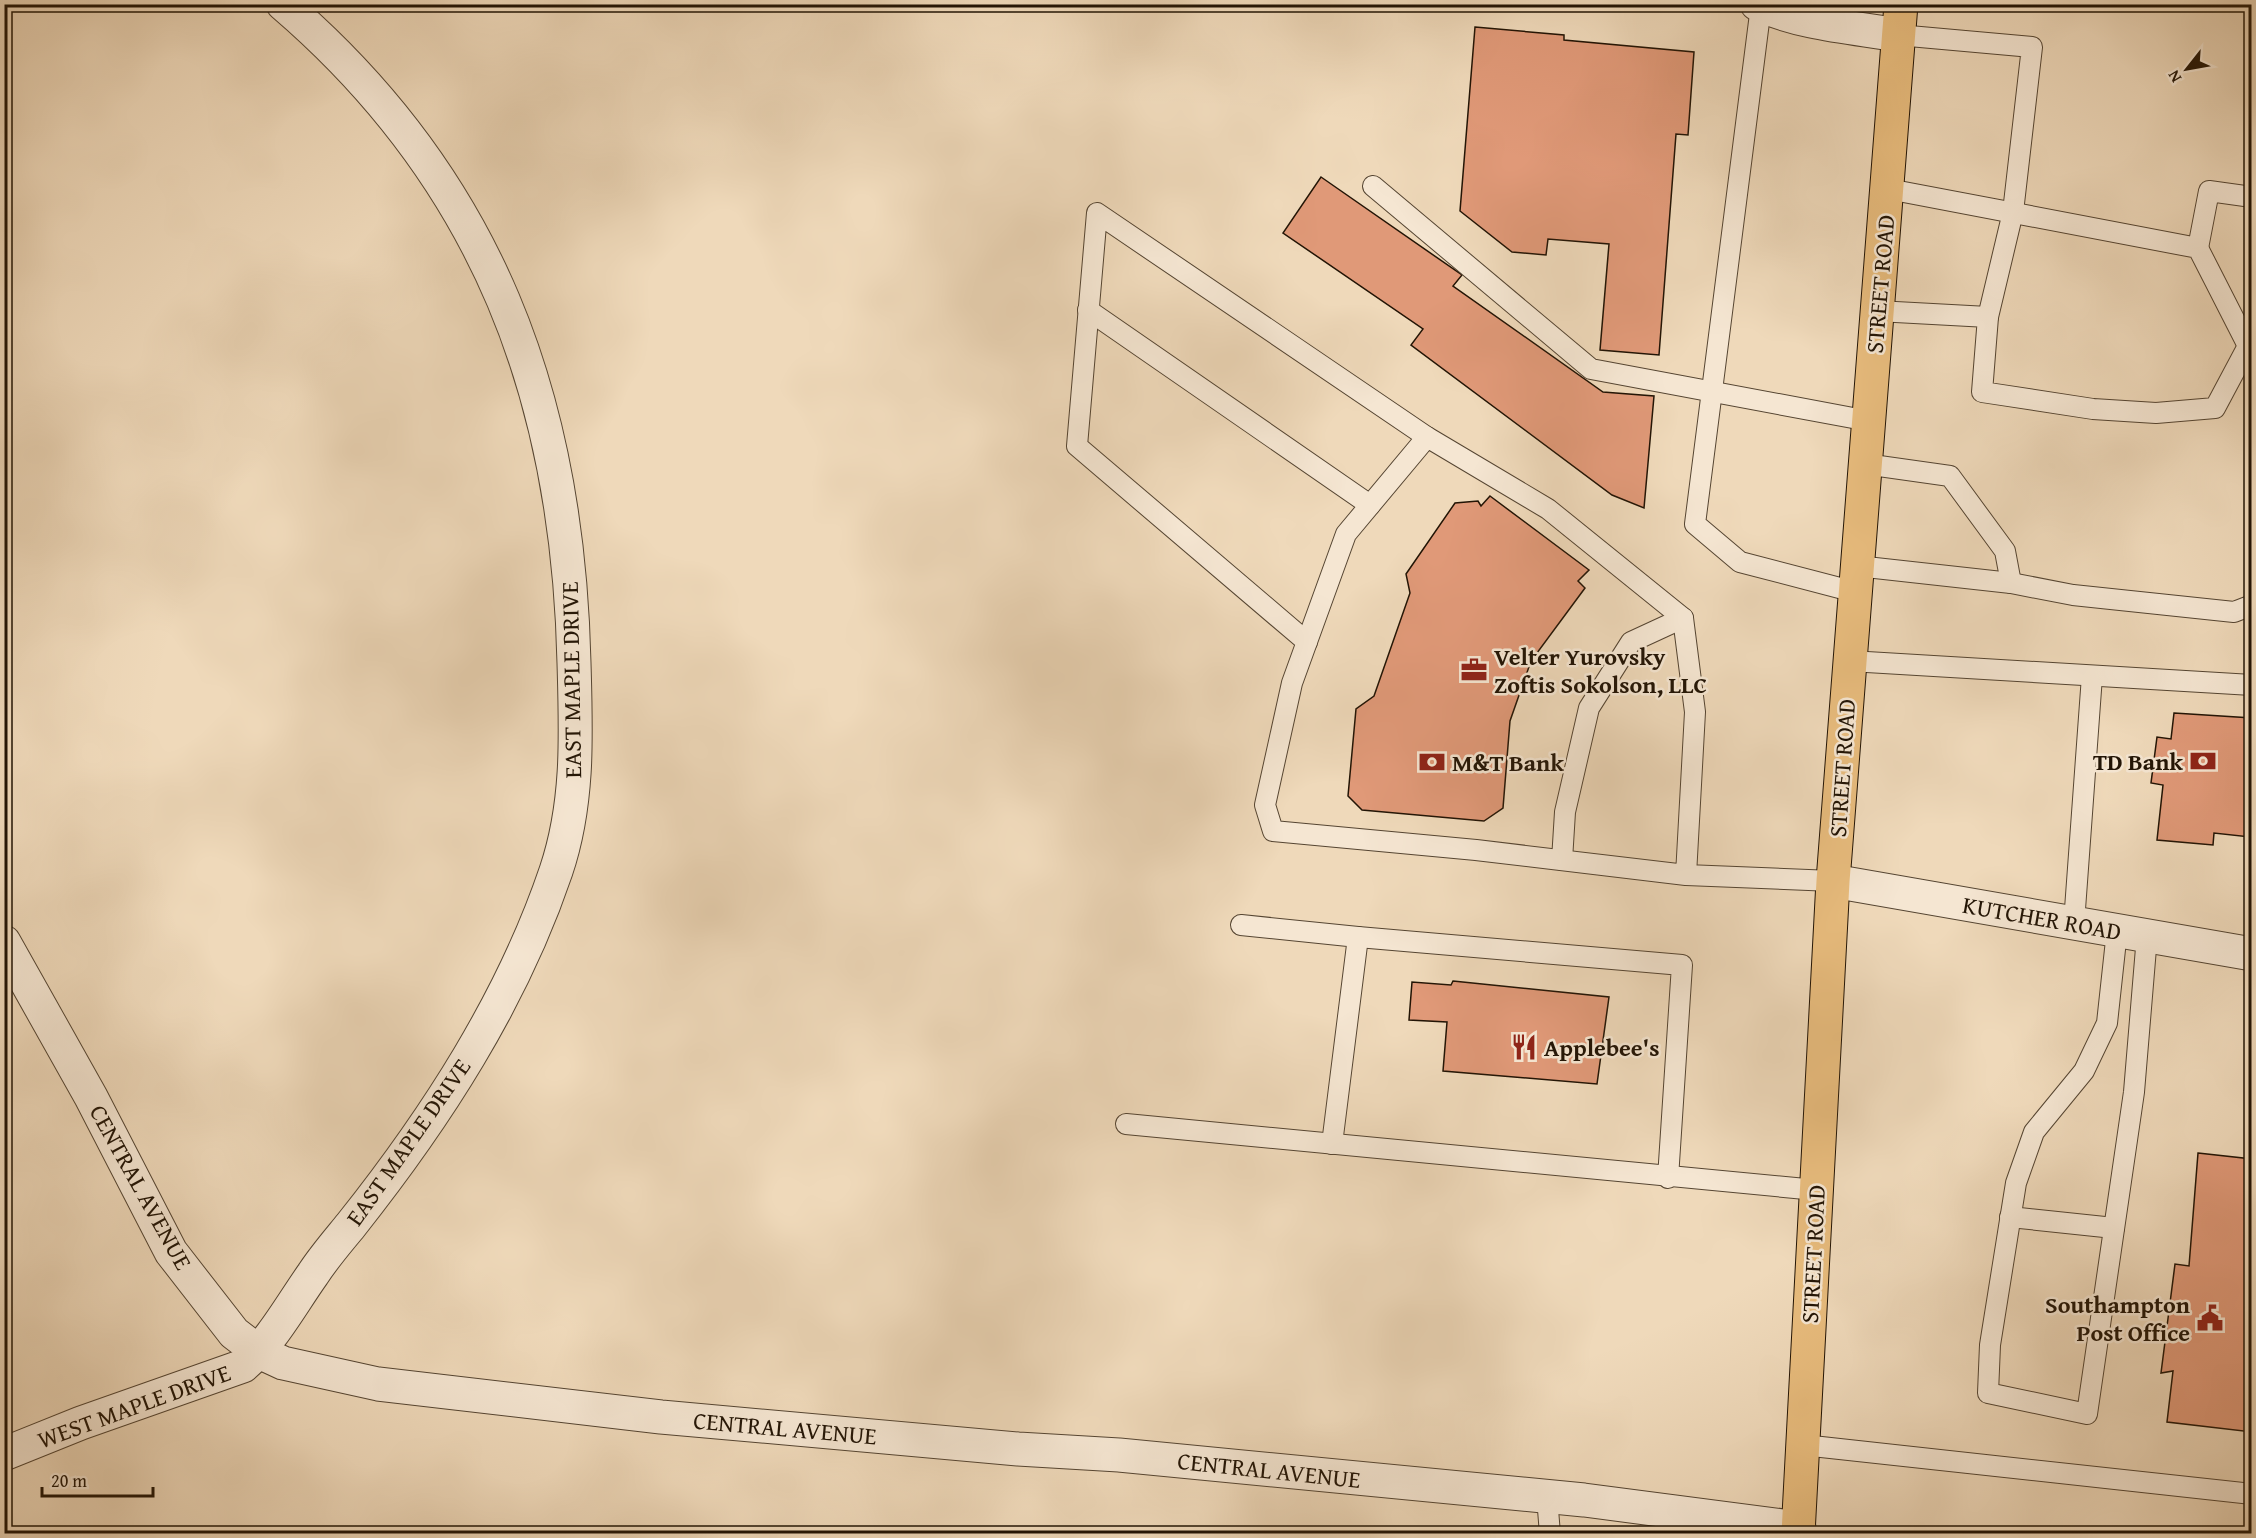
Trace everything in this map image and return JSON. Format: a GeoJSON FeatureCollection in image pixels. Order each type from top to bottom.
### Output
{"type":"FeatureCollection","features":[{"type":"Feature","properties":{"kind":"main road","name":"STREET ROAD"},"geometry":{"type":"LineString","coordinates":[[1799,1531],[1833,881],[1900,20]]}},
{"type":"Feature","properties":{"kind":"street","name":"EAST MAPLE DRIVE"},"geometry":{"type":"LineString","coordinates":[[259,1352],[316,1268],[368,1204],[428,1120],[496,1011],[519,966],[556,869],[571,813],[576,757],[573,620],[566,541],[537,390],[507,306],[488,264],[448,194],[410,137],[366,83],[283,4]]}},
{"type":"Feature","properties":{"kind":"street"},"geometry":{"type":"LineString","coordinates":[[1759,5],[1819,24],[1900,20]]}},
{"type":"Feature","properties":{"kind":"street","name":"KUTCHER ROAD"},"geometry":{"type":"LineString","coordinates":[[1833,881],[2252,954]]}},
{"type":"Feature","properties":{"kind":"street","name":"CENTRAL AVENUE"},"geometry":{"type":"LineString","coordinates":[[4,942],[91,1097],[171,1252],[234,1333],[259,1352],[283,1363],[378,1384],[639,1414],[1017,1449],[1119,1455],[1547,1497],[1799,1531]]}},
{"type":"Feature","properties":{"kind":"street","name":"WEST MAPLE DRIVE"},"geometry":{"type":"LineString","coordinates":[[4,1454],[81,1423],[243,1366],[259,1352]]}},
{"type":"Feature","properties":{"kind":"lane"},"geometry":{"type":"LineString","coordinates":[[1759,5],[1695,524],[1740,562],[1856,579],[2011,582],[2073,594],[2234,612],[2252,605]]}},
{"type":"Feature","properties":{"kind":"lane"},"geometry":{"type":"LineString","coordinates":[[1900,20],[2032,47],[2013,212],[1988,317],[1982,392],[2093,409],[2156,413],[2215,408],[2250,346],[2198,248],[2209,191],[2252,197]]}},
{"type":"Feature","properties":{"kind":"lane"},"geometry":{"type":"LineString","coordinates":[[1373,186],[1590,369],[1869,421]]}},
{"type":"Feature","properties":{"kind":"lane"},"geometry":{"type":"LineString","coordinates":[[1888,189],[2198,248]]}},
{"type":"Feature","properties":{"kind":"lane"},"geometry":{"type":"LineString","coordinates":[[1307,642],[1077,446],[1097,213],[1427,437],[1548,509],[1683,618],[1695,712],[1686,874]]}},
{"type":"Feature","properties":{"kind":"lane"},"geometry":{"type":"LineString","coordinates":[[1088,310],[1370,505]]}},
{"type":"Feature","properties":{"kind":"lane"},"geometry":{"type":"LineString","coordinates":[[1877,311],[1988,317]]}},
{"type":"Feature","properties":{"kind":"lane"},"geometry":{"type":"LineString","coordinates":[[1427,437],[1346,534],[1292,683],[1265,805],[1272,831],[1686,874],[1833,881]]}},
{"type":"Feature","properties":{"kind":"lane"},"geometry":{"type":"LineString","coordinates":[[1865,464],[1950,476],[2005,551],[2011,582]]}},
{"type":"Feature","properties":{"kind":"lane"},"geometry":{"type":"LineString","coordinates":[[1562,860],[1565,812],[1589,708],[1630,642],[1683,618]]}},
{"type":"Feature","properties":{"kind":"lane"},"geometry":{"type":"LineString","coordinates":[[1850,661],[2252,685]]}},
{"type":"Feature","properties":{"kind":"lane"},"geometry":{"type":"LineString","coordinates":[[2074,923],[2092,675]]}},
{"type":"Feature","properties":{"kind":"lane"},"geometry":{"type":"LineString","coordinates":[[1241,925],[1682,965],[1668,1178]]}},
{"type":"Feature","properties":{"kind":"lane"},"geometry":{"type":"LineString","coordinates":[[2132,933],[2134,1092],[2087,1414],[1988,1393],[1990,1345],[2016,1183],[2034,1132],[2084,1071],[2107,1023],[2132,933]]}},
{"type":"Feature","properties":{"kind":"lane"},"geometry":{"type":"LineString","coordinates":[[1332,1144],[1358,937]]}},
{"type":"Feature","properties":{"kind":"lane"},"geometry":{"type":"LineString","coordinates":[[1126,1124],[1668,1178],[1816,1190]]}},
{"type":"Feature","properties":{"kind":"lane"},"geometry":{"type":"LineString","coordinates":[[2010,1217],[2114,1228]]}},
{"type":"Feature","properties":{"kind":"lane"},"geometry":{"type":"LineString","coordinates":[[1803,1445],[2252,1494]]}},
{"type":"Feature","properties":{"kind":"lane"},"geometry":{"type":"LineString","coordinates":[[1547,1497],[1550,1533]]}},
{"type":"Feature","properties":{"kind":"building"},"geometry":{"type":"Polygon","coordinates":[[[1475,27],[1564,35],[1564,40],[1694,52],[1688,135],[1676,134],[1659,355],[1600,350],[1609,244],[1548,239],[1546,255],[1512,252],[1460,211],[1475,27]]]}},
{"type":"Feature","properties":{"kind":"building"},"geometry":{"type":"Polygon","coordinates":[[[1321,177],[1462,275],[1453,286],[1603,392],[1654,396],[1644,508],[1612,495],[1411,345],[1423,329],[1283,233],[1321,177]]]}},
{"type":"Feature","properties":{"kind":"building"},"geometry":{"type":"Polygon","coordinates":[[[1490,496],[1589,570],[1578,581],[1585,588],[1531,661],[1510,721],[1503,808],[1484,821],[1362,810],[1348,796],[1356,709],[1374,696],[1410,593],[1406,574],[1455,503],[1478,501],[1481,506],[1490,496]]]}},
{"type":"Feature","properties":{"kind":"building","name":"TD Bank"},"geometry":{"type":"Polygon","coordinates":[[[2174,713],[2252,718],[2250,837],[2214,833],[2213,845],[2157,840],[2163,785],[2151,783],[2157,737],[2171,739],[2174,713]]]}},
{"type":"Feature","properties":{"kind":"building","name":"Applebee's"},"geometry":{"type":"Polygon","coordinates":[[[1453,981],[1609,997],[1597,1084],[1443,1071],[1447,1022],[1409,1020],[1412,982],[1451,985],[1453,981]]]}},
{"type":"Feature","properties":{"kind":"building","name":"Southampton Post Office"},"geometry":{"type":"Polygon","coordinates":[[[2198,1153],[2252,1159],[2252,1432],[2167,1422],[2173,1371],[2161,1373],[2175,1264],[2189,1266],[2198,1153]]]}},
{"type":"Feature","properties":{"kind":"place","name":"Velter Yurovsky Zoftis Sokolson, LLC"},"geometry":{"type":"Point","coordinates":[1474,670]}},
{"type":"Feature","properties":{"kind":"place","name":"TD Bank"},"geometry":{"type":"Point","coordinates":[2203,761]}},
{"type":"Feature","properties":{"kind":"place","name":"M&T Bank"},"geometry":{"type":"Point","coordinates":[1432,762]}},
{"type":"Feature","properties":{"kind":"place","name":"Applebee's"},"geometry":{"type":"Point","coordinates":[1524,1047]}},
{"type":"Feature","properties":{"kind":"place","name":"Southampton Post Office"},"geometry":{"type":"Point","coordinates":[2210,1318]}}]}
